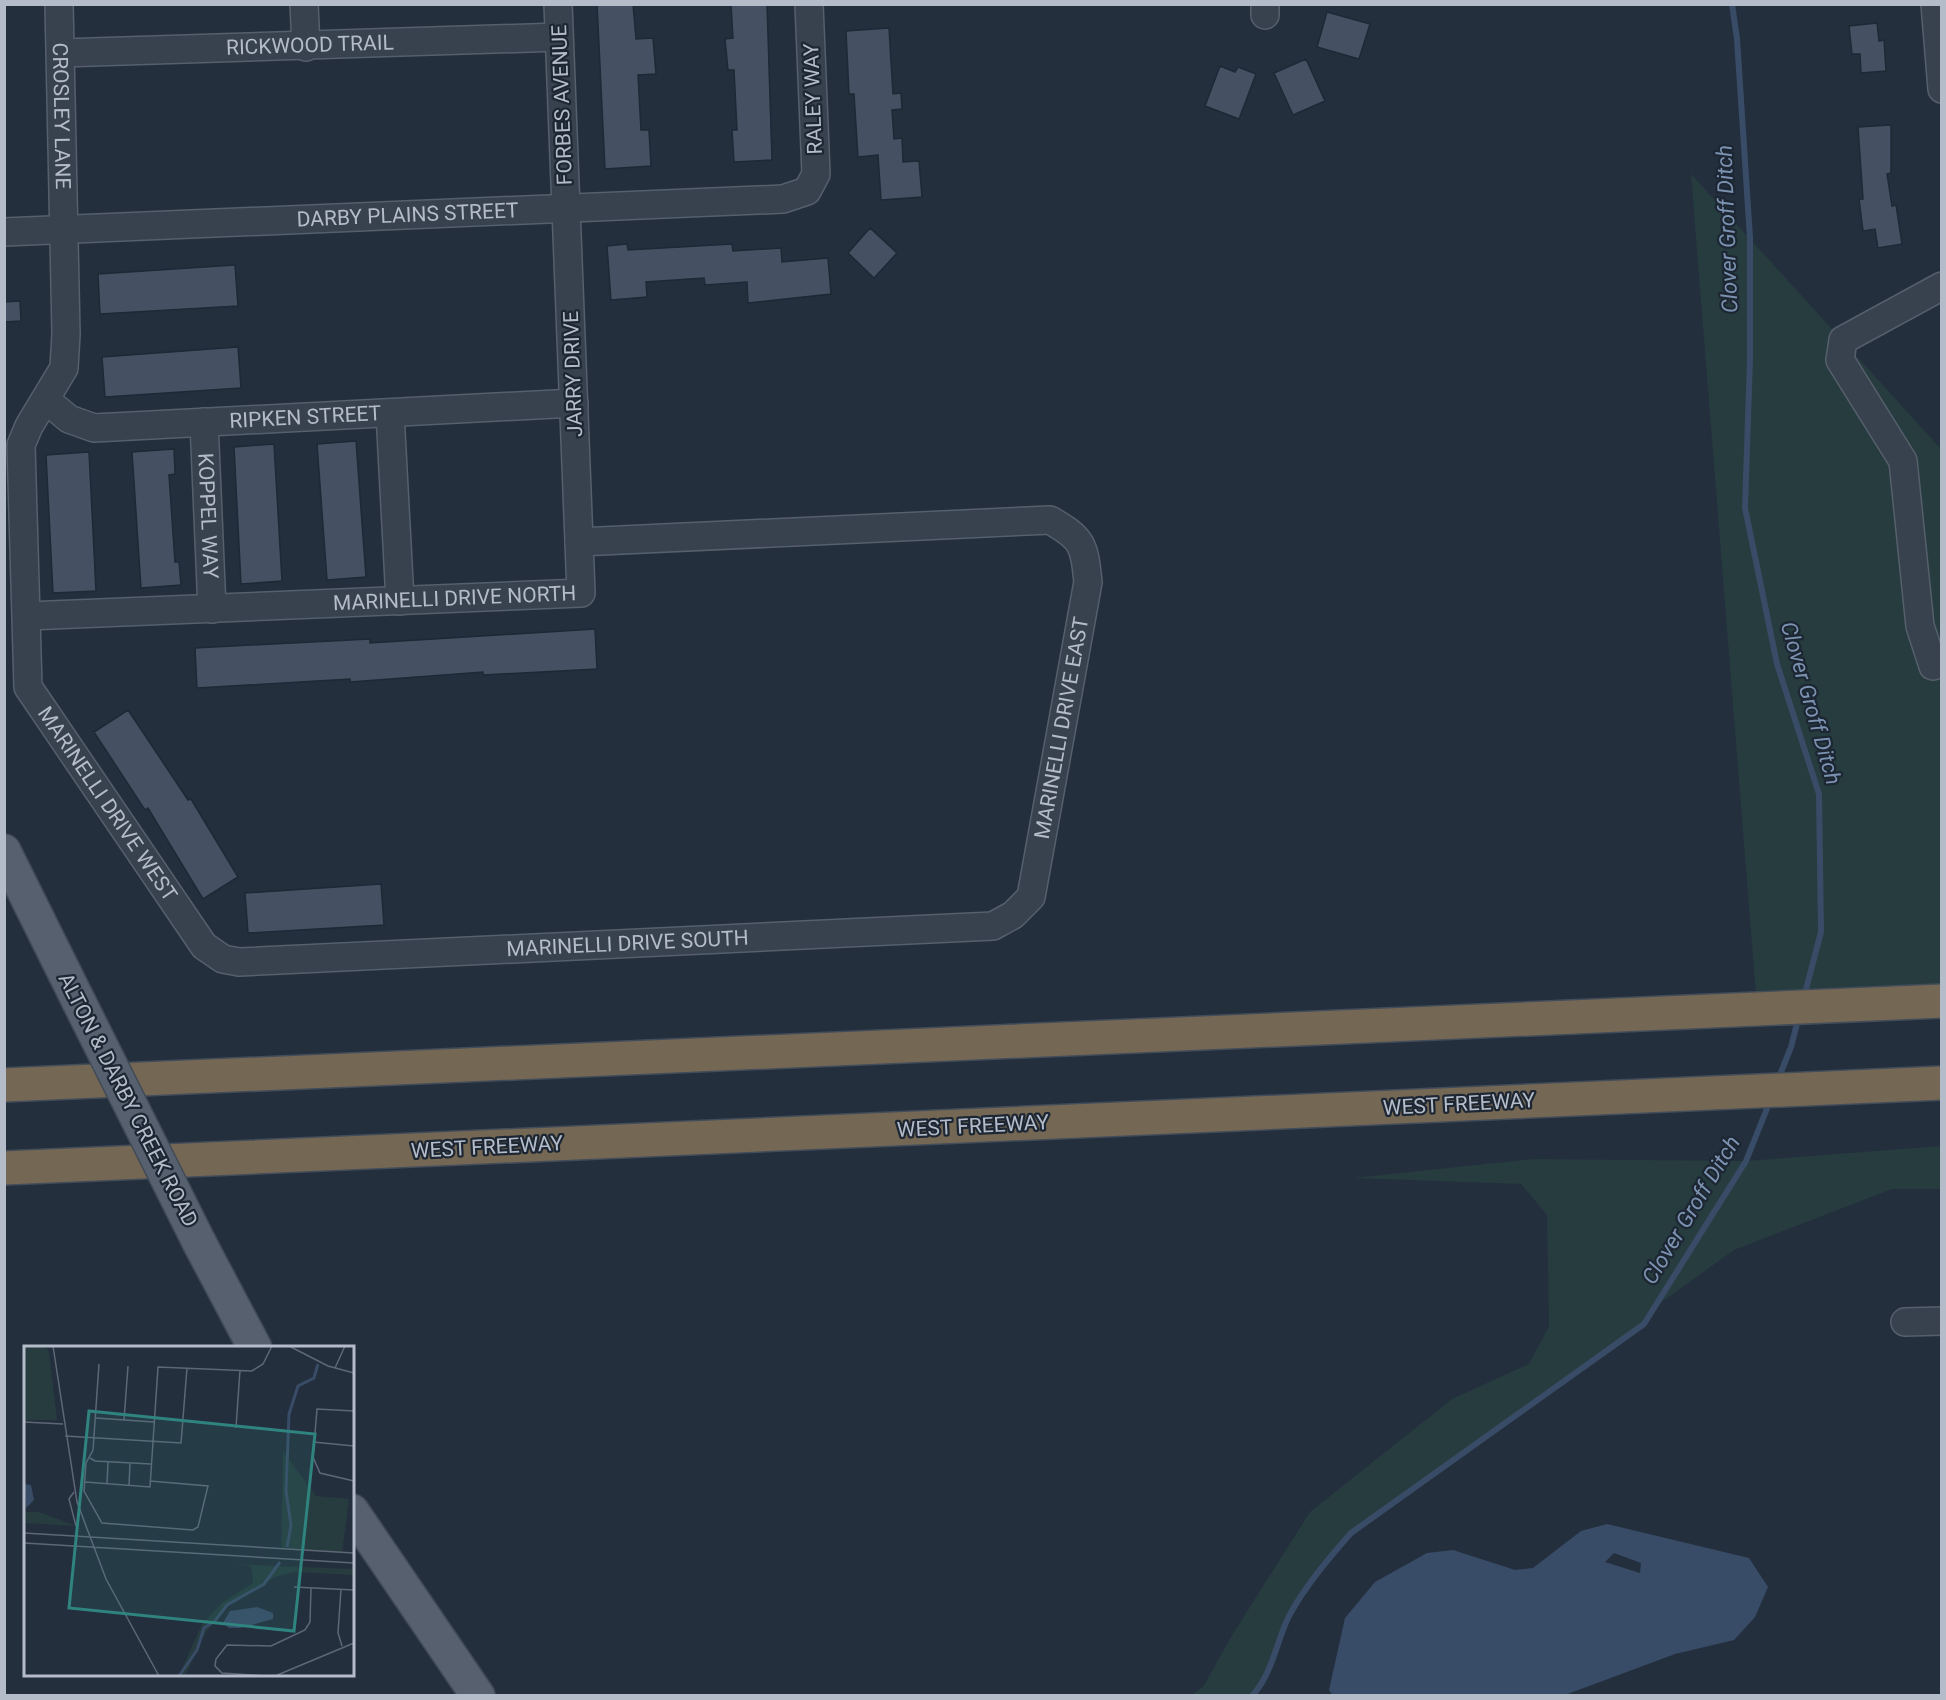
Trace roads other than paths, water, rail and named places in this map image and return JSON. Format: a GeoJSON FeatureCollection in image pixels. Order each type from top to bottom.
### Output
{"type":"FeatureCollection","features":[{"type":"Feature","properties":{"kind":"highway"},"geometry":{"type":"LineString","coordinates":[[4,1085],[1941,1001]]}},
{"type":"Feature","properties":{"kind":"highway","name":"WEST FREEWAY"},"geometry":{"type":"LineString","coordinates":[[4,1168],[1941,1083]]}},
{"type":"Feature","properties":{"kind":"main road","name":"ALTON & DARBY CREEK ROAD"},"geometry":{"type":"LineString","coordinates":[[4,851],[200,1244],[254,1346]]}},
{"type":"Feature","properties":{"kind":"main road"},"geometry":{"type":"LineString","coordinates":[[354,1514],[478,1695]]}},
{"type":"Feature","properties":{"kind":"street","name":"CROSLEY LANE"},"geometry":{"type":"LineString","coordinates":[[46,400],[64,368],[66,334],[59,4]]}},
{"type":"Feature","properties":{"kind":"street"},"geometry":{"type":"LineString","coordinates":[[304,4],[306,46]]}},
{"type":"Feature","properties":{"kind":"street","name":"FORBES AVENUE"},"geometry":{"type":"LineString","coordinates":[[558,4],[566,206]]}},
{"type":"Feature","properties":{"kind":"street","name":"RALEY WAY"},"geometry":{"type":"LineString","coordinates":[[807,191],[816,174],[809,4]]}},
{"type":"Feature","properties":{"kind":"street"},"geometry":{"type":"LineString","coordinates":[[1935,4],[1941,74]]}},
{"type":"Feature","properties":{"kind":"street","name":"RICKWOOD TRAIL"},"geometry":{"type":"LineString","coordinates":[[61,53],[559,37]]}},
{"type":"Feature","properties":{"kind":"street","name":"DARBY PLAINS STREET"},"geometry":{"type":"LineString","coordinates":[[4,232],[566,206],[783,199],[807,191]]}},
{"type":"Feature","properties":{"kind":"street","name":"JARRY DRIVE"},"geometry":{"type":"LineString","coordinates":[[566,206],[579,542]]}},
{"type":"Feature","properties":{"kind":"street"},"geometry":{"type":"LineString","coordinates":[[1933,666],[1920,626],[1903,461],[1840,360],[1843,340],[1941,286]]}},
{"type":"Feature","properties":{"kind":"street","name":"RIPKEN STREET"},"geometry":{"type":"LineString","coordinates":[[46,400],[69,419],[94,428],[574,403]]}},
{"type":"Feature","properties":{"kind":"street","name":"MARINELLI DRIVE WEST"},"geometry":{"type":"LineString","coordinates":[[46,400],[29,426],[21,446],[28,687],[204,946],[223,959],[239,962]]}},
{"type":"Feature","properties":{"kind":"street"},"geometry":{"type":"LineString","coordinates":[[390,413],[400,601]]}},
{"type":"Feature","properties":{"kind":"street","name":"KOPPEL WAY"},"geometry":{"type":"LineString","coordinates":[[204,422],[212,609]]}},
{"type":"Feature","properties":{"kind":"street","name":"MARINELLI DRIVE EAST"},"geometry":{"type":"LineString","coordinates":[[579,542],[1050,520],[1075,534],[1085,553],[1088,582],[1031,897],[1013,915]]}},
{"type":"Feature","properties":{"kind":"street","name":"MARINELLI DRIVE NORTH"},"geometry":{"type":"LineString","coordinates":[[27,616],[581,593],[579,542]]}},
{"type":"Feature","properties":{"kind":"street","name":"MARINELLI DRIVE SOUTH"},"geometry":{"type":"LineString","coordinates":[[239,962],[993,926],[1013,915]]}},
{"type":"Feature","properties":{"kind":"street"},"geometry":{"type":"LineString","coordinates":[[1905,1323],[1941,1321]]}},
{"type":"Feature","properties":{"kind":"water"},"geometry":{"type":"Polygon","coordinates":[[[1607,1524],[1749,1558],[1768,1587],[1755,1617],[1734,1640],[1675,1654],[1565,1695],[1333,1696],[1329,1690],[1345,1618],[1375,1582],[1427,1553],[1453,1550],[1515,1570],[1533,1568],[1581,1531],[1607,1524]],[[1614,1553],[1605,1562],[1640,1573],[1641,1563],[1614,1553]]]}},
{"type":"Feature","properties":{"kind":"waterway","name":"Clover Groff Ditch"},"geometry":{"type":"LineString","coordinates":[[1732,4],[1737,39],[1750,238],[1750,360],[1745,508],[1777,664],[1819,794],[1821,932],[1804,997]]}},
{"type":"Feature","properties":{"kind":"waterway","name":"Clover Groff Ditch"},"geometry":{"type":"LineString","coordinates":[[1778,1080],[1791,1047],[1799,1016]]}},
{"type":"Feature","properties":{"kind":"waterway","name":"Clover Groff Ditch"},"geometry":{"type":"LineString","coordinates":[[1252,1696],[1265,1677],[1295,1605],[1351,1533],[1644,1324],[1746,1161],[1770,1101]]}}]}
